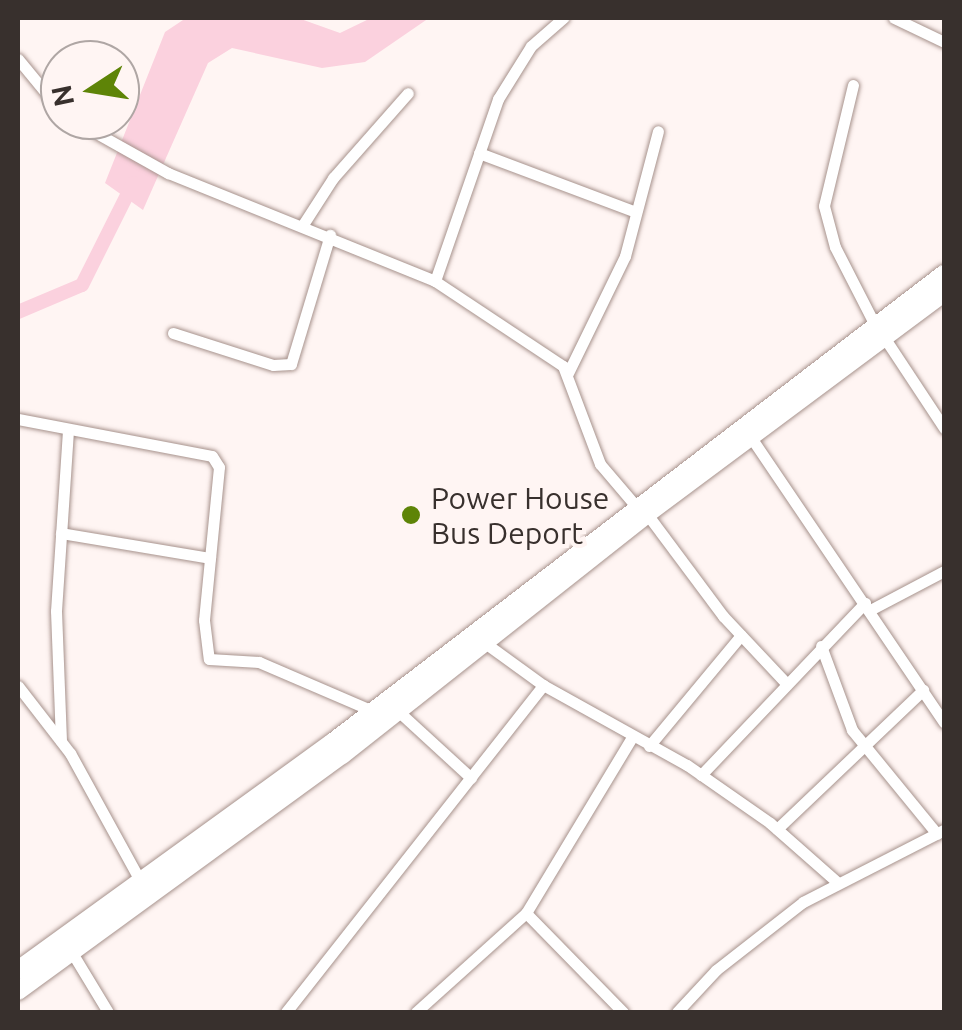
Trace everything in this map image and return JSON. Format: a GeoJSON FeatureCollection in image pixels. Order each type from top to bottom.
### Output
{"type":"FeatureCollection","features":[{"type":"Feature","properties":{"kind":"highway"},"geometry":{"type":"LineString","coordinates":[[18,967],[378,717],[398,711],[485,643],[641,510],[750,436],[944,274]]}},
{"type":"Feature","properties":{"kind":"highway"},"geometry":{"type":"LineString","coordinates":[[18,991],[378,717],[641,510],[880,331],[944,293]]}},
{"type":"Feature","properties":{"kind":"street"},"geometry":{"type":"LineString","coordinates":[[435,280],[507,82],[562,18]]}},
{"type":"Feature","properties":{"kind":"street"},"geometry":{"type":"LineString","coordinates":[[894,18],[944,42]]}},
{"type":"Feature","properties":{"kind":"street"},"geometry":{"type":"LineString","coordinates":[[18,58],[40,85]]}},
{"type":"Feature","properties":{"kind":"street"},"geometry":{"type":"LineString","coordinates":[[853,85],[824,206],[834,247],[880,331],[944,428]]}},
{"type":"Feature","properties":{"kind":"street"},"geometry":{"type":"LineString","coordinates":[[304,224],[333,178],[408,93]]}},
{"type":"Feature","properties":{"kind":"street"},"geometry":{"type":"LineString","coordinates":[[568,373],[612,288],[658,131]]}},
{"type":"Feature","properties":{"kind":"street"},"geometry":{"type":"LineString","coordinates":[[106,140],[168,173],[304,224],[435,280],[568,373],[600,464],[741,635],[784,681]]}},
{"type":"Feature","properties":{"kind":"street"},"geometry":{"type":"LineString","coordinates":[[479,153],[636,212]]}},
{"type":"Feature","properties":{"kind":"street"},"geometry":{"type":"LineString","coordinates":[[173,333],[291,364],[330,236]]}},
{"type":"Feature","properties":{"kind":"street"},"geometry":{"type":"LineString","coordinates":[[18,419],[212,456],[219,468],[204,620],[209,659],[259,662],[378,717]]}},
{"type":"Feature","properties":{"kind":"street"},"geometry":{"type":"LineString","coordinates":[[61,741],[56,611],[68,430]]}},
{"type":"Feature","properties":{"kind":"street"},"geometry":{"type":"LineString","coordinates":[[750,436],[944,722]]}},
{"type":"Feature","properties":{"kind":"street"},"geometry":{"type":"LineString","coordinates":[[61,533],[210,558]]}},
{"type":"Feature","properties":{"kind":"street"},"geometry":{"type":"LineString","coordinates":[[701,775],[784,681],[821,646],[868,607],[944,571]]}},
{"type":"Feature","properties":{"kind":"street"},"geometry":{"type":"LineString","coordinates":[[649,746],[702,674],[741,635]]}},
{"type":"Feature","properties":{"kind":"street"},"geometry":{"type":"LineString","coordinates":[[485,643],[544,686],[701,775],[777,829],[838,883]]}},
{"type":"Feature","properties":{"kind":"street"},"geometry":{"type":"LineString","coordinates":[[677,1012],[749,941],[838,883],[941,832],[862,746],[821,646]]}},
{"type":"Feature","properties":{"kind":"street"},"geometry":{"type":"LineString","coordinates":[[18,686],[61,741],[140,882]]}},
{"type":"Feature","properties":{"kind":"street"},"geometry":{"type":"LineString","coordinates":[[286,1012],[544,686]]}},
{"type":"Feature","properties":{"kind":"street"},"geometry":{"type":"LineString","coordinates":[[777,829],[923,690]]}},
{"type":"Feature","properties":{"kind":"street"},"geometry":{"type":"LineString","coordinates":[[398,711],[471,778]]}},
{"type":"Feature","properties":{"kind":"street"},"geometry":{"type":"LineString","coordinates":[[416,1012],[526,913],[632,737]]}},
{"type":"Feature","properties":{"kind":"street"},"geometry":{"type":"LineString","coordinates":[[526,913],[623,1012]]}},
{"type":"Feature","properties":{"kind":"street"},"geometry":{"type":"LineString","coordinates":[[72,951],[108,1012]]}},
{"type":"Feature","properties":{"kind":"shaded area"},"geometry":{"type":"Polygon","coordinates":[[[186,18],[298,18],[340,33],[371,18],[429,18],[365,62],[322,68],[232,48],[208,63],[143,210],[105,183],[122,140],[140,140],[140,95],[165,32],[186,18]]]}},
{"type":"Feature","properties":{"kind":"waterway"},"geometry":{"type":"LineString","coordinates":[[18,312],[82,285],[133,183]]}},
{"type":"Feature","properties":{"kind":"place","name":"Power House Bus Deport"},"geometry":{"type":"Point","coordinates":[411,515]}}]}
